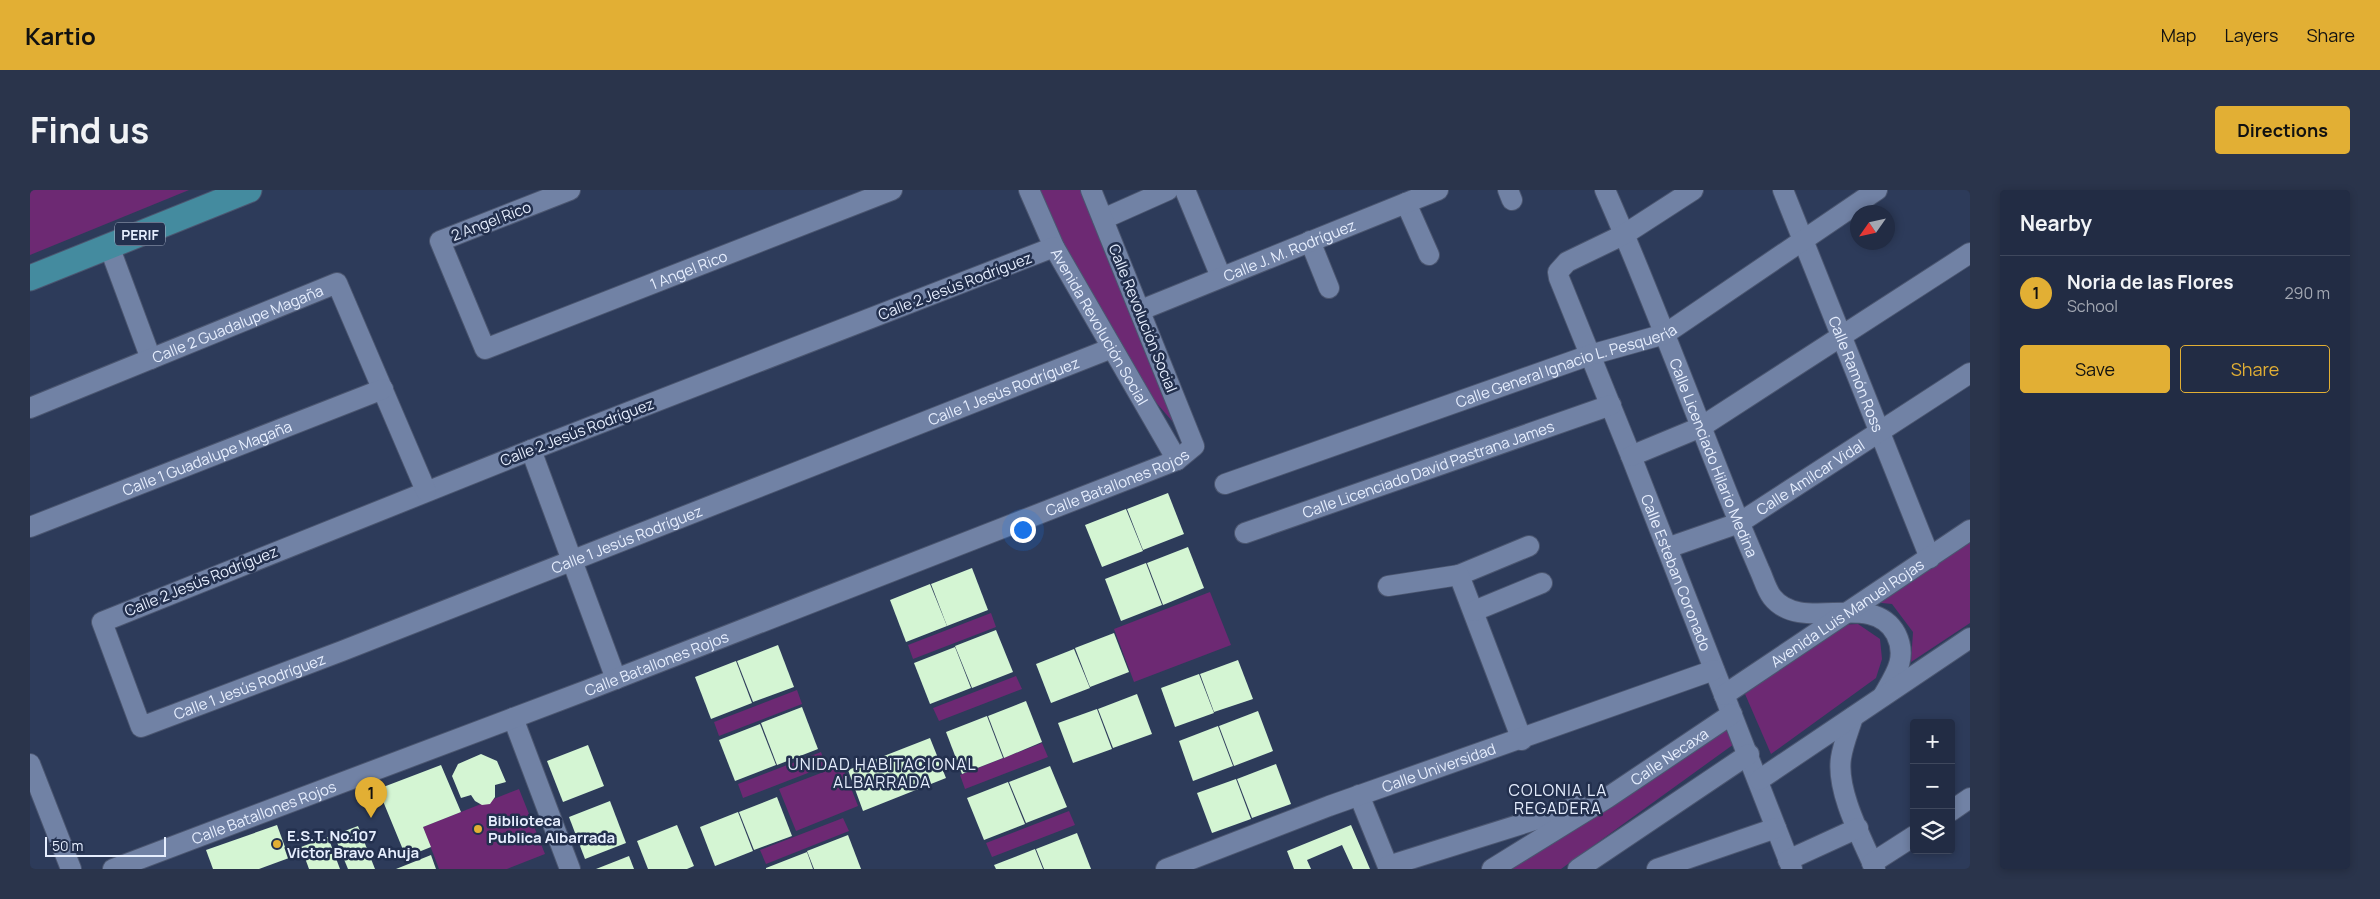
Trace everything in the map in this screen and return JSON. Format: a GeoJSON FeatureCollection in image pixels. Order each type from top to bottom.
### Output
{"type":"FeatureCollection","features":[{"type":"Feature","properties":{"kind":"main road","name":"PERIF"},"geometry":{"type":"LineString","coordinates":[[30,278],[249,190]]}},
{"type":"Feature","properties":{"kind":"street","name":"2 Angel Rico"},"geometry":{"type":"LineString","coordinates":[[485,349],[440,241],[570,190]]}},
{"type":"Feature","properties":{"kind":"street","name":"1 Angel Rico"},"geometry":{"type":"LineString","coordinates":[[485,349],[892,190]]}},
{"type":"Feature","properties":{"kind":"street","name":"Avenida Revolución Social"},"geometry":{"type":"LineString","coordinates":[[1029,190],[1054,247],[1178,460]]}},
{"type":"Feature","properties":{"kind":"street","name":"Calle Revolución Social"},"geometry":{"type":"LineString","coordinates":[[1091,190],[1141,310],[1194,446]]}},
{"type":"Feature","properties":{"kind":"street"},"geometry":{"type":"LineString","coordinates":[[1102,219],[1168,190]]}},
{"type":"Feature","properties":{"kind":"street"},"geometry":{"type":"LineString","coordinates":[[1185,190],[1221,277]]}},
{"type":"Feature","properties":{"kind":"street","name":"Calle J. M. Rodríguez"},"geometry":{"type":"LineString","coordinates":[[1141,310],[1438,190]]}},
{"type":"Feature","properties":{"kind":"street","name":"Calle Licenciado Hilario Medina"},"geometry":{"type":"LineString","coordinates":[[1605,190],[1625,234],[1739,522],[1771,596],[1782,606],[1796,610],[1817,614],[1866,614],[1879,617],[1894,630],[1901,644],[1903,658],[1883,696]]}},
{"type":"Feature","properties":{"kind":"street"},"geometry":{"type":"LineString","coordinates":[[1625,234],[1693,190]]}},
{"type":"Feature","properties":{"kind":"street","name":"Calle Ramón Ross"},"geometry":{"type":"LineString","coordinates":[[1783,190],[1878,433],[1930,558]]}},
{"type":"Feature","properties":{"kind":"street","name":"Calle General Ignacio L. Pesquería"},"geometry":{"type":"LineString","coordinates":[[1225,484],[1590,354],[1665,334],[1802,239],[1877,190]]}},
{"type":"Feature","properties":{"kind":"street"},"geometry":{"type":"LineString","coordinates":[[1406,203],[1429,255]]}},
{"type":"Feature","properties":{"kind":"street","name":"Calle Esteban Coronado"},"geometry":{"type":"LineString","coordinates":[[1625,234],[1567,262],[1558,272],[1559,278],[1749,754],[1790,864]]}},
{"type":"Feature","properties":{"kind":"street"},"geometry":{"type":"LineString","coordinates":[[1310,241],[1329,288]]}},
{"type":"Feature","properties":{"kind":"street"},"geometry":{"type":"LineString","coordinates":[[109,246],[151,359]]}},
{"type":"Feature","properties":{"kind":"street","name":"Calle 2 Jesús Rodríguez"},"geometry":{"type":"LineString","coordinates":[[141,727],[102,622],[426,491],[1054,247]]}},
{"type":"Feature","properties":{"kind":"street"},"geometry":{"type":"LineString","coordinates":[[1631,456],[1701,427],[1970,254]]}},
{"type":"Feature","properties":{"kind":"street","name":"Calle 2 Guadalupe Magaña"},"geometry":{"type":"LineString","coordinates":[[30,408],[337,283],[383,389]]}},
{"type":"Feature","properties":{"kind":"street","name":"Calle 1 Jesús Rodríguez"},"geometry":{"type":"LineString","coordinates":[[141,727],[342,651],[571,559],[1112,348]]}},
{"type":"Feature","properties":{"kind":"street","name":"Calle Amílcar Vidal"},"geometry":{"type":"LineString","coordinates":[[1667,548],[1739,522],[1970,373]]}},
{"type":"Feature","properties":{"kind":"street"},"geometry":{"type":"LineString","coordinates":[[383,389],[426,491]]}},
{"type":"Feature","properties":{"kind":"street","name":"Calle 1 Guadalupe Magaña"},"geometry":{"type":"LineString","coordinates":[[30,527],[383,389]]}},
{"type":"Feature","properties":{"kind":"street","name":"Calle Licenciado David Pastrana James"},"geometry":{"type":"LineString","coordinates":[[1245,533],[1611,405]]}},
{"type":"Feature","properties":{"kind":"street","name":"Calle Batallones Rojos"},"geometry":{"type":"LineString","coordinates":[[113,869],[616,679],[1178,460],[1194,446]]}},
{"type":"Feature","properties":{"kind":"street"},"geometry":{"type":"LineString","coordinates":[[531,450],[616,679]]}},
{"type":"Feature","properties":{"kind":"street","name":"Avenida Luis Manuel Rojas"},"geometry":{"type":"LineString","coordinates":[[1724,695],[1970,530]]}},
{"type":"Feature","properties":{"kind":"street"},"geometry":{"type":"LineString","coordinates":[[1388,586],[1459,575],[1529,546]]}},
{"type":"Feature","properties":{"kind":"street"},"geometry":{"type":"LineString","coordinates":[[1459,575],[1522,740]]}},
{"type":"Feature","properties":{"kind":"street"},"geometry":{"type":"LineString","coordinates":[[1474,611],[1542,583]]}},
{"type":"Feature","properties":{"kind":"street"},"geometry":{"type":"LineString","coordinates":[[1759,780],[1883,696],[1968,646]]}},
{"type":"Feature","properties":{"kind":"street","name":"Calle Universidad"},"geometry":{"type":"LineString","coordinates":[[1166,869],[1359,795],[1522,740],[1714,670]]}},
{"type":"Feature","properties":{"kind":"street","name":"Calle Necaxa"},"geometry":{"type":"LineString","coordinates":[[1492,869],[1607,798],[1732,714]]}},
{"type":"Feature","properties":{"kind":"street"},"geometry":{"type":"LineString","coordinates":[[1853,717],[1841,759],[1842,779],[1847,799],[1873,866],[1910,839]]}},
{"type":"Feature","properties":{"kind":"street"},"geometry":{"type":"LineString","coordinates":[[513,718],[570,869]]}},
{"type":"Feature","properties":{"kind":"street"},"geometry":{"type":"LineString","coordinates":[[1578,869],[1749,754]]}},
{"type":"Feature","properties":{"kind":"street"},"geometry":{"type":"LineString","coordinates":[[31,771],[71,869]]}},
{"type":"Feature","properties":{"kind":"street"},"geometry":{"type":"LineString","coordinates":[[1359,795],[1388,868]]}},
{"type":"Feature","properties":{"kind":"street","name":"Calle Necaxa"},"geometry":{"type":"LineString","coordinates":[[1388,868],[1607,798]]}},
{"type":"Feature","properties":{"kind":"street"},"geometry":{"type":"LineString","coordinates":[[1954,809],[1970,798]]}},
{"type":"Feature","properties":{"kind":"street"},"geometry":{"type":"LineString","coordinates":[[1657,869],[1776,828]]}},
{"type":"Feature","properties":{"kind":"street"},"geometry":{"type":"LineString","coordinates":[[1790,864],[1858,828]]}},
{"type":"Feature","properties":{"kind":"shaded area"},"geometry":{"type":"Polygon","coordinates":[[[30,190],[189,190],[30,255],[30,190]]]}},
{"type":"Feature","properties":{"kind":"shaded area"},"geometry":{"type":"Polygon","coordinates":[[[1022,190],[1080,190],[1179,429],[1108,347],[1022,190]]]}},
{"type":"Feature","properties":{"kind":"shaded area"},"geometry":{"type":"Polygon","coordinates":[[[1970,537],[1970,623],[1911,662],[1913,632],[1892,604],[1872,602],[1970,537]]]}},
{"type":"Feature","properties":{"kind":"shaded area"},"geometry":{"type":"Polygon","coordinates":[[[1210,592],[1231,645],[1134,682],[1114,629],[1210,592]]]}},
{"type":"Feature","properties":{"kind":"shaded area"},"geometry":{"type":"Polygon","coordinates":[[[991,613],[996,627],[913,659],[908,645],[991,613]]]}},
{"type":"Feature","properties":{"kind":"shaded area"},"geometry":{"type":"Polygon","coordinates":[[[1858,624],[1880,639],[1882,659],[1876,678],[1771,754],[1745,694],[1838,625],[1858,624]]]}},
{"type":"Feature","properties":{"kind":"shaded area"},"geometry":{"type":"Polygon","coordinates":[[[1016,676],[1022,689],[939,721],[933,708],[1016,676]]]}},
{"type":"Feature","properties":{"kind":"shaded area"},"geometry":{"type":"Polygon","coordinates":[[[797,690],[802,704],[719,736],[714,722],[797,690]]]}},
{"type":"Feature","properties":{"kind":"shaded area"},"geometry":{"type":"Polygon","coordinates":[[[1723,724],[1734,744],[1561,869],[1510,869],[1723,724]]]}},
{"type":"Feature","properties":{"kind":"shaded area"},"geometry":{"type":"Polygon","coordinates":[[[1042,743],[1048,757],[965,789],[960,775],[1042,743]]]}},
{"type":"Feature","properties":{"kind":"shaded area"},"geometry":{"type":"Polygon","coordinates":[[[821,752],[826,766],[743,798],[738,784],[821,752]]]}},
{"type":"Feature","properties":{"kind":"shaded area"},"geometry":{"type":"Polygon","coordinates":[[[842,765],[858,806],[796,831],[779,789],[842,765]]]}},
{"type":"Feature","properties":{"kind":"shaded area"},"geometry":{"type":"Polygon","coordinates":[[[519,789],[545,854],[507,869],[439,869],[423,827],[519,789]]]}},
{"type":"Feature","properties":{"kind":"shaded area"},"geometry":{"type":"Polygon","coordinates":[[[1069,811],[1075,825],[992,857],[986,843],[1069,811]]]}},
{"type":"Feature","properties":{"kind":"shaded area"},"geometry":{"type":"Polygon","coordinates":[[[843,818],[849,831],[766,864],[760,850],[843,818]]]}},
{"type":"Feature","properties":{"kind":"building"},"geometry":{"type":"Polygon","coordinates":[[[1168,493],[1184,534],[1143,550],[1127,509],[1168,493]]]}},
{"type":"Feature","properties":{"kind":"building"},"geometry":{"type":"Polygon","coordinates":[[[1126,509],[1143,551],[1102,567],[1085,525],[1126,509]]]}},
{"type":"Feature","properties":{"kind":"building"},"geometry":{"type":"Polygon","coordinates":[[[1188,547],[1204,588],[1163,605],[1147,563],[1188,547]]]}},
{"type":"Feature","properties":{"kind":"building"},"geometry":{"type":"Polygon","coordinates":[[[1146,563],[1162,605],[1121,621],[1105,579],[1146,563]]]}},
{"type":"Feature","properties":{"kind":"building"},"geometry":{"type":"Polygon","coordinates":[[[972,568],[988,610],[947,626],[931,584],[972,568]]]}},
{"type":"Feature","properties":{"kind":"building"},"geometry":{"type":"Polygon","coordinates":[[[930,584],[947,626],[906,642],[890,600],[930,584]]]}},
{"type":"Feature","properties":{"kind":"building"},"geometry":{"type":"Polygon","coordinates":[[[996,630],[1013,672],[972,688],[955,646],[996,630]]]}},
{"type":"Feature","properties":{"kind":"building"},"geometry":{"type":"Polygon","coordinates":[[[1114,633],[1129,672],[1090,687],[1075,648],[1114,633]]]}},
{"type":"Feature","properties":{"kind":"building"},"geometry":{"type":"Polygon","coordinates":[[[778,645],[794,687],[753,702],[737,661],[778,645]]]}},
{"type":"Feature","properties":{"kind":"building"},"geometry":{"type":"Polygon","coordinates":[[[955,647],[971,688],[930,704],[914,663],[955,647]]]}},
{"type":"Feature","properties":{"kind":"building"},"geometry":{"type":"Polygon","coordinates":[[[1074,649],[1090,688],[1051,703],[1036,664],[1074,649]]]}},
{"type":"Feature","properties":{"kind":"building"},"geometry":{"type":"Polygon","coordinates":[[[1238,660],[1253,699],[1214,712],[1200,674],[1238,660]]]}},
{"type":"Feature","properties":{"kind":"building"},"geometry":{"type":"Polygon","coordinates":[[[736,661],[752,703],[711,719],[695,677],[736,661]]]}},
{"type":"Feature","properties":{"kind":"building"},"geometry":{"type":"Polygon","coordinates":[[[1199,674],[1214,713],[1175,727],[1161,688],[1199,674]]]}},
{"type":"Feature","properties":{"kind":"building"},"geometry":{"type":"Polygon","coordinates":[[[1137,694],[1152,734],[1113,748],[1098,709],[1137,694]]]}},
{"type":"Feature","properties":{"kind":"building"},"geometry":{"type":"Polygon","coordinates":[[[1026,701],[1042,742],[1004,758],[988,716],[1026,701]]]}},
{"type":"Feature","properties":{"kind":"building"},"geometry":{"type":"Polygon","coordinates":[[[802,707],[818,749],[777,765],[761,723],[802,707]]]}},
{"type":"Feature","properties":{"kind":"building"},"geometry":{"type":"Polygon","coordinates":[[[1097,709],[1112,749],[1073,763],[1058,723],[1097,709]]]}},
{"type":"Feature","properties":{"kind":"building"},"geometry":{"type":"Polygon","coordinates":[[[1258,711],[1273,751],[1234,766],[1219,726],[1258,711]]]}},
{"type":"Feature","properties":{"kind":"building"},"geometry":{"type":"Polygon","coordinates":[[[987,716],[1003,758],[962,774],[946,732],[987,716]]]}},
{"type":"Feature","properties":{"kind":"building"},"geometry":{"type":"Polygon","coordinates":[[[760,724],[776,765],[735,781],[719,740],[760,724]]]}},
{"type":"Feature","properties":{"kind":"building"},"geometry":{"type":"Polygon","coordinates":[[[1218,726],[1233,766],[1193,781],[1179,741],[1218,726]]]}},
{"type":"Feature","properties":{"kind":"building"},"geometry":{"type":"Polygon","coordinates":[[[930,738],[946,778],[863,811],[848,770],[930,738]]]}},
{"type":"Feature","properties":{"kind":"building"},"geometry":{"type":"Polygon","coordinates":[[[588,745],[604,786],[563,802],[547,761],[588,745]]]}},
{"type":"Feature","properties":{"kind":"building"},"geometry":{"type":"Polygon","coordinates":[[[481,754],[497,761],[506,782],[495,785],[495,797],[490,804],[482,805],[475,801],[471,795],[461,798],[452,776],[458,764],[481,754]]]}},
{"type":"Feature","properties":{"kind":"building"},"geometry":{"type":"Polygon","coordinates":[[[1276,764],[1291,804],[1252,818],[1237,779],[1276,764]]]}},
{"type":"Feature","properties":{"kind":"building"},"geometry":{"type":"Polygon","coordinates":[[[441,765],[461,812],[423,827],[431,847],[406,857],[378,789],[441,765]]]}},
{"type":"Feature","properties":{"kind":"building"},"geometry":{"type":"Polygon","coordinates":[[[1050,766],[1067,807],[1026,823],[1009,782],[1050,766]]]}},
{"type":"Feature","properties":{"kind":"building"},"geometry":{"type":"Polygon","coordinates":[[[1236,779],[1251,819],[1212,833],[1197,793],[1236,779]]]}},
{"type":"Feature","properties":{"kind":"building"},"geometry":{"type":"Polygon","coordinates":[[[1008,782],[1025,824],[984,840],[967,798],[1008,782]]]}},
{"type":"Feature","properties":{"kind":"building"},"geometry":{"type":"Polygon","coordinates":[[[777,797],[792,836],[754,850],[739,812],[777,797]]]}},
{"type":"Feature","properties":{"kind":"building"},"geometry":{"type":"Polygon","coordinates":[[[610,801],[626,843],[585,859],[569,817],[610,801]]]}},
{"type":"Feature","properties":{"kind":"building"},"geometry":{"type":"Polygon","coordinates":[[[738,812],[753,851],[715,866],[700,827],[738,812]]]}},
{"type":"Feature","properties":{"kind":"building"},"geometry":{"type":"Polygon","coordinates":[[[277,825],[289,858],[259,869],[213,869],[206,850],[277,825]]]}},
{"type":"Feature","properties":{"kind":"building"},"geometry":{"type":"Polygon","coordinates":[[[677,825],[694,866],[687,869],[648,869],[637,841],[677,825]]]}},
{"type":"Feature","properties":{"kind":"building"},"geometry":{"type":"Polygon","coordinates":[[[1351,825],[1370,869],[1353,869],[1342,845],[1307,860],[1311,869],[1294,869],[1287,851],[1351,825]]]}},
{"type":"Feature","properties":{"kind":"building"},"geometry":{"type":"Polygon","coordinates":[[[358,826],[375,869],[348,869],[334,835],[358,826]]]}},
{"type":"Feature","properties":{"kind":"building"},"geometry":{"type":"Polygon","coordinates":[[[1077,833],[1091,869],[1044,869],[1036,849],[1077,833]]]}},
{"type":"Feature","properties":{"kind":"building"},"geometry":{"type":"Polygon","coordinates":[[[848,835],[861,869],[814,869],[807,851],[848,835]]]}},
{"type":"Feature","properties":{"kind":"building"},"geometry":{"type":"Polygon","coordinates":[[[328,837],[340,869],[309,869],[301,847],[328,837]]]}},
{"type":"Feature","properties":{"kind":"building"},"geometry":{"type":"Polygon","coordinates":[[[1035,849],[1043,869],[996,869],[994,865],[1035,849]]]}},
{"type":"Feature","properties":{"kind":"building"},"geometry":{"type":"Polygon","coordinates":[[[807,852],[813,869],[766,869],[766,868],[807,852]]]}},
{"type":"Feature","properties":{"kind":"building"},"geometry":{"type":"Polygon","coordinates":[[[431,855],[436,869],[396,869],[431,855]]]}},
{"type":"Feature","properties":{"kind":"building"},"geometry":{"type":"Polygon","coordinates":[[[629,856],[634,869],[596,869],[629,856]]]}},
{"type":"Feature","properties":{"kind":"place","name":"Noria de las Flores"},"geometry":{"type":"Point","coordinates":[371,818]}},
{"type":"Feature","properties":{"kind":"place","name":"Biblioteca Publica Albarrada"},"geometry":{"type":"Point","coordinates":[478,829]}},
{"type":"Feature","properties":{"kind":"place","name":"E.S.T. No.107 Victor Bravo Ahuja"},"geometry":{"type":"Point","coordinates":[277,844]}},
{"type":"Feature","properties":{"kind":"district","name":"UNIDAD HABITACIONAL ALBARRADA"},"geometry":{"type":"Point","coordinates":[882,773]}},
{"type":"Feature","properties":{"kind":"district","name":"COLONIA LA REGADERA"},"geometry":{"type":"Point","coordinates":[1558,799]}}]}
